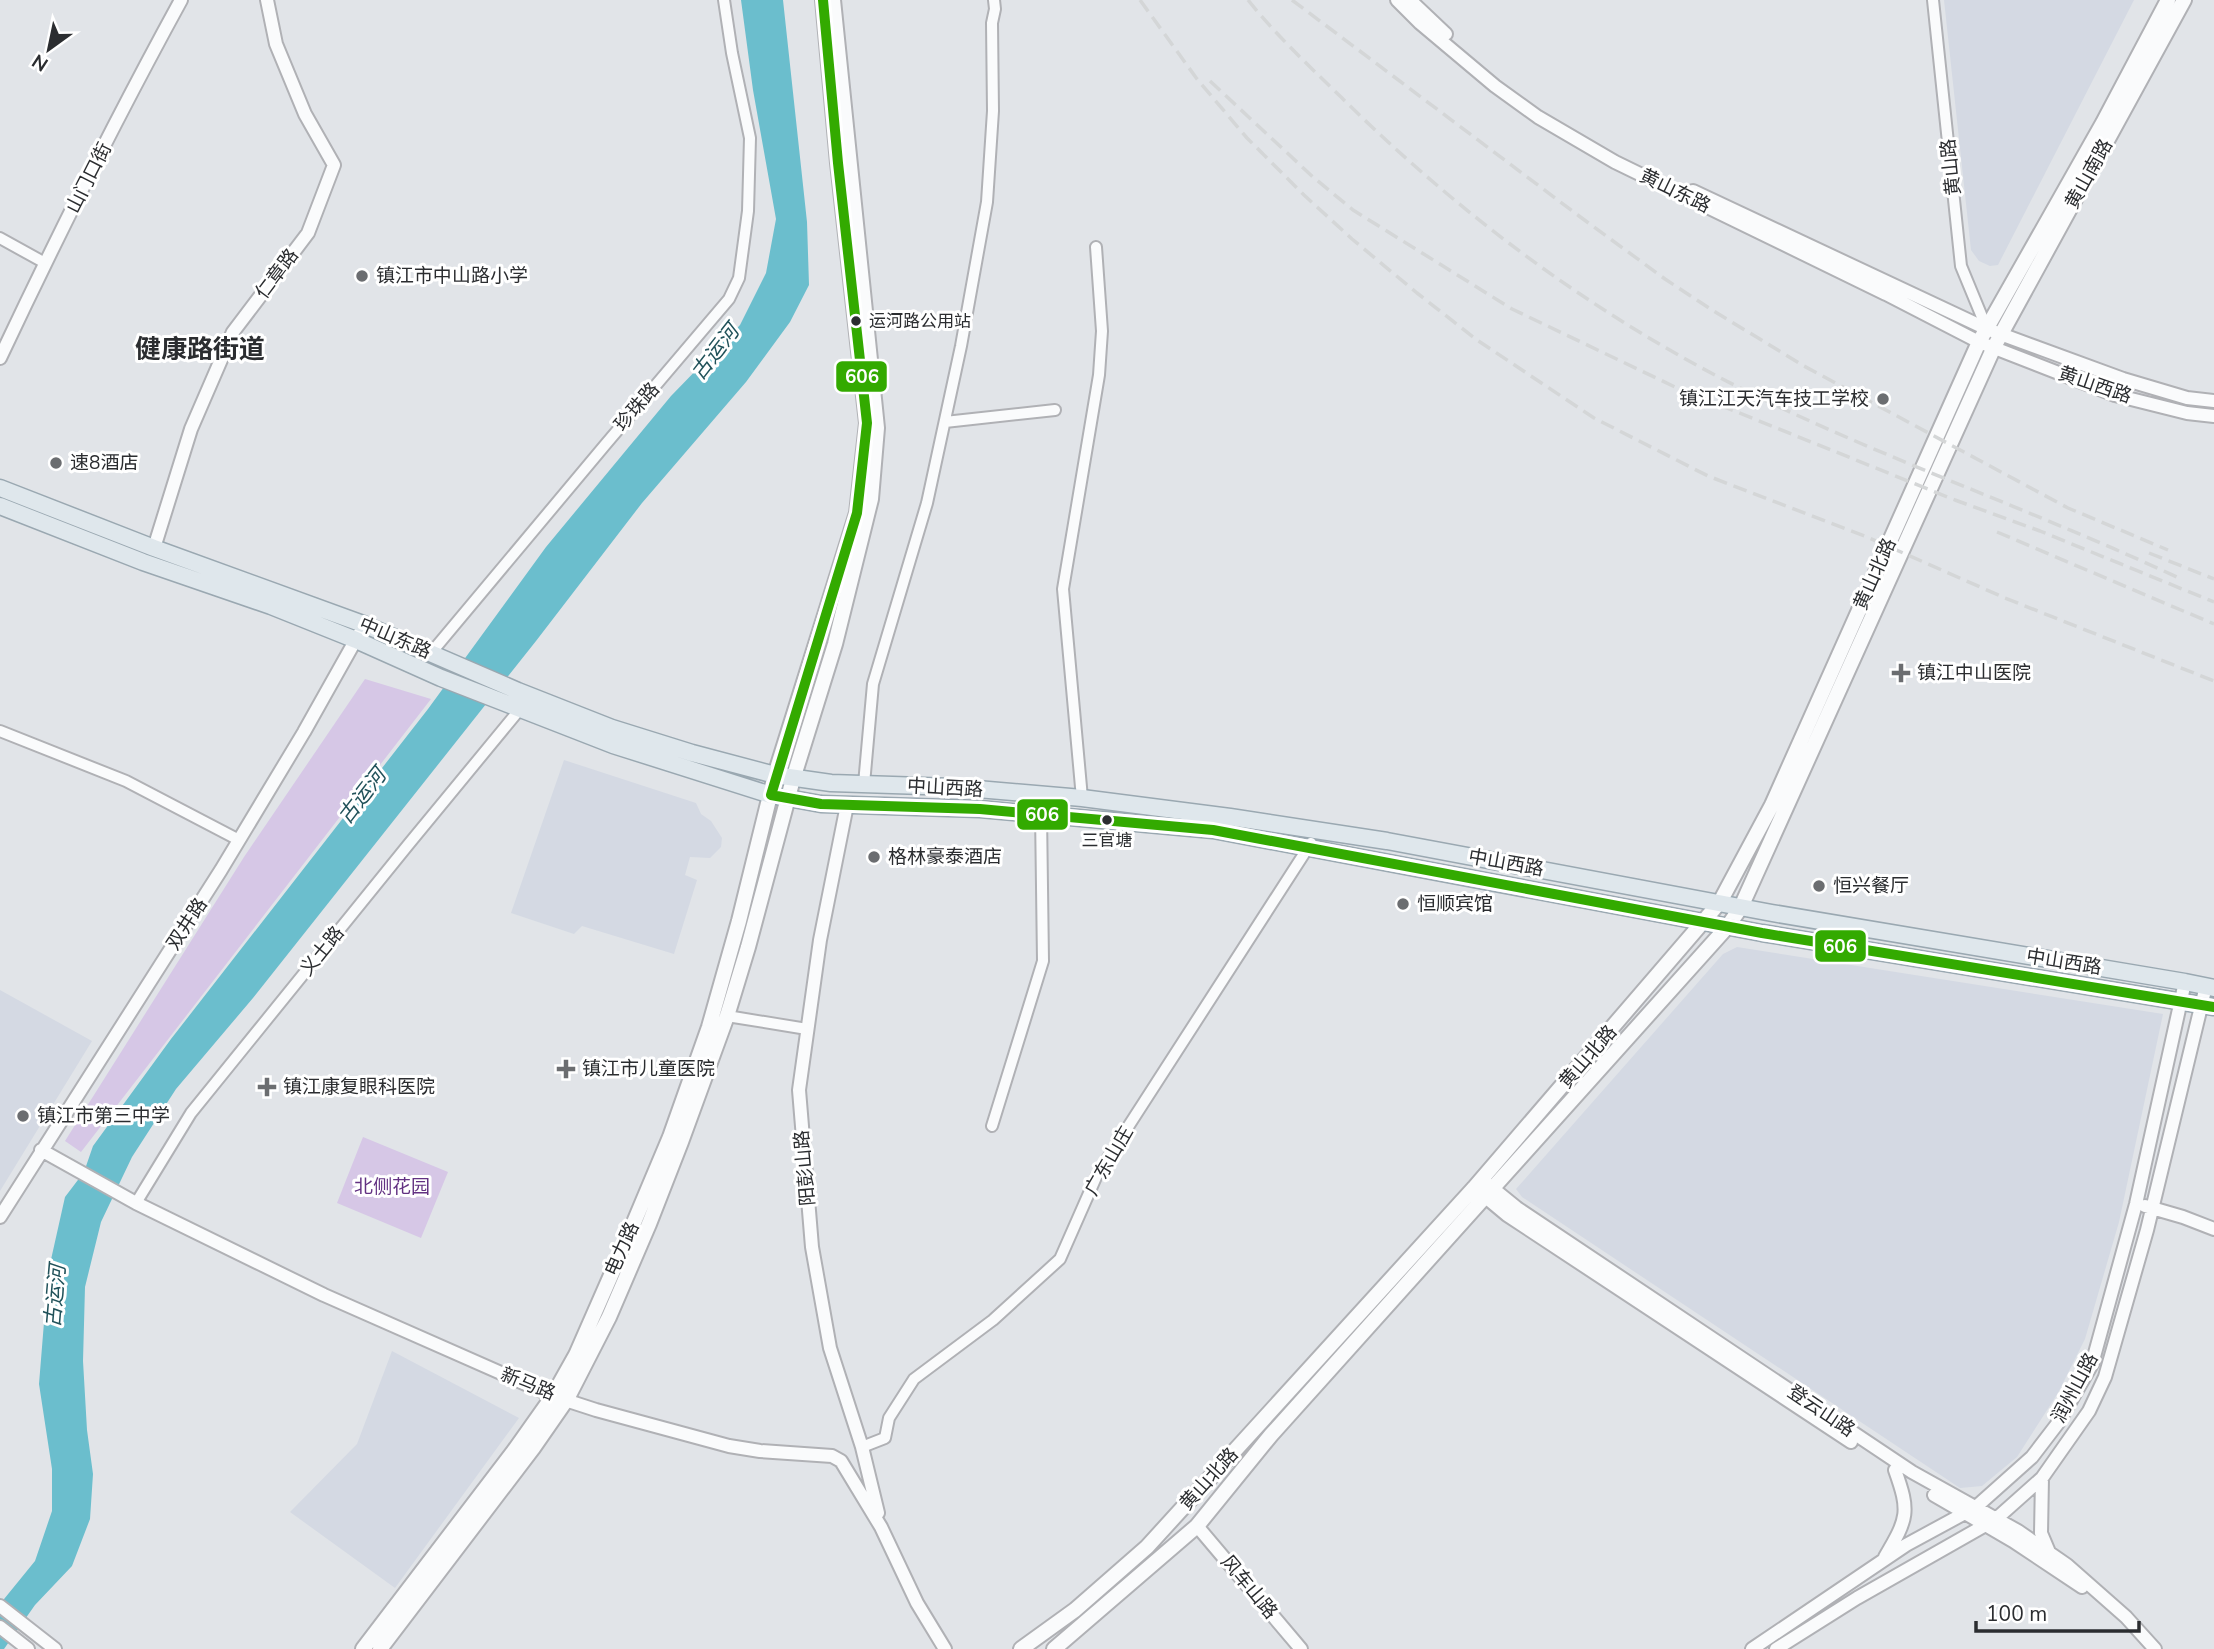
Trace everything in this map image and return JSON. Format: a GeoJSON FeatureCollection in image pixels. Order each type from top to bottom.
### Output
{"type":"FeatureCollection","features":[{"type":"Feature","properties":{"kind":"main road","name":"电力路"},"geometry":{"type":"LineString","coordinates":[[363,1649],[514,1451],[560,1398],[670,1137],[718,994],[775,775],[857,513],[867,423],[822,0]]}},
{"type":"Feature","properties":{"kind":"main road","name":"电力路"},"geometry":{"type":"LineString","coordinates":[[380,1649],[533,1448],[609,1317],[649,1224],[727,1016],[793,779],[835,644],[871,499],[877,428],[833,0]]}},
{"type":"Feature","properties":{"kind":"main road","name":"黄山南路"},"geometry":{"type":"LineString","coordinates":[[1979,342],[2103,123],[2168,0]]}},
{"type":"Feature","properties":{"kind":"main road","name":"黄山南路"},"geometry":{"type":"LineString","coordinates":[[1994,348],[2184,0]]}},
{"type":"Feature","properties":{"kind":"main road","name":"黄山北路"},"geometry":{"type":"LineString","coordinates":[[1054,1649],[1197,1526],[1271,1434],[1483,1188],[1720,902],[1772,805],[1979,342]]}},
{"type":"Feature","properties":{"kind":"main road","name":"黄山北路"},"geometry":{"type":"LineString","coordinates":[[1021,1649],[1075,1610],[1147,1547],[1728,926],[1741,907],[1994,348]]}},
{"type":"Feature","properties":{"kind":"main road","name":"中山东路"},"geometry":{"type":"LineString","coordinates":[[0,488],[153,548],[363,624],[518,691],[617,730],[793,779]]}},
{"type":"Feature","properties":{"kind":"main road","name":"中山东路"},"geometry":{"type":"LineString","coordinates":[[0,506],[143,562],[271,606],[441,678],[613,745],[788,798]]}},
{"type":"Feature","properties":{"kind":"main road","name":"中山西路"},"geometry":{"type":"LineString","coordinates":[[793,779],[954,787],[1082,798],[1317,830],[1741,907],[2210,987]]}},
{"type":"Feature","properties":{"kind":"main road","name":"中山西路"},"geometry":{"type":"LineString","coordinates":[[788,798],[821,804],[1041,813],[1213,830],[1728,926],[2208,1006]]}},
{"type":"Feature","properties":{"kind":"street","name":"山门口街"},"geometry":{"type":"LineString","coordinates":[[0,358],[143,69],[181,0]]}},
{"type":"Feature","properties":{"kind":"street","name":"仁章路"},"geometry":{"type":"LineString","coordinates":[[153,548],[191,429],[233,332],[309,233],[334,165],[305,114],[276,44],[267,0]]}},
{"type":"Feature","properties":{"kind":"street","name":"珍珠路"},"geometry":{"type":"LineString","coordinates":[[431,653],[729,299],[739,278],[748,211],[750,138],[724,0]]}},
{"type":"Feature","properties":{"kind":"street"},"geometry":{"type":"LineString","coordinates":[[864,784],[873,684],[927,503],[987,202],[993,111],[994,0]]}},
{"type":"Feature","properties":{"kind":"street","name":"黄山东路"},"geometry":{"type":"LineString","coordinates":[[1397,0],[1477,71],[1538,117],[1615,162],[1979,342]]}},
{"type":"Feature","properties":{"kind":"street","name":"黄山东路"},"geometry":{"type":"LineString","coordinates":[[1410,0],[1458,46],[1500,80],[1545,112],[1618,155],[1987,329]]}},
{"type":"Feature","properties":{"kind":"street","name":"黄山路"},"geometry":{"type":"LineString","coordinates":[[1933,0],[1961,266],[1987,329]]}},
{"type":"Feature","properties":{"kind":"street"},"geometry":{"type":"LineString","coordinates":[[0,238],[45,263]]}},
{"type":"Feature","properties":{"kind":"street"},"geometry":{"type":"LineString","coordinates":[[1082,798],[1063,589],[1100,375],[1102,331],[1096,247]]}},
{"type":"Feature","properties":{"kind":"street","name":"黄山西路"},"geometry":{"type":"LineString","coordinates":[[1987,329],[2123,379],[2187,398],[2214,401]]}},
{"type":"Feature","properties":{"kind":"street","name":"黄山西路"},"geometry":{"type":"LineString","coordinates":[[1979,342],[2115,395],[2187,413],[2214,416]]}},
{"type":"Feature","properties":{"kind":"street"},"geometry":{"type":"LineString","coordinates":[[945,422],[1055,410]]}},
{"type":"Feature","properties":{"kind":"street","name":"双井路"},"geometry":{"type":"LineString","coordinates":[[0,1216],[221,870],[363,624]]}},
{"type":"Feature","properties":{"kind":"street","name":"义土路"},"geometry":{"type":"LineString","coordinates":[[136,1203],[191,1113],[520,709]]}},
{"type":"Feature","properties":{"kind":"street"},"geometry":{"type":"LineString","coordinates":[[0,731],[126,781],[239,840]]}},
{"type":"Feature","properties":{"kind":"street","name":"阳彭山路"},"geometry":{"type":"LineString","coordinates":[[847,805],[820,940],[799,1090],[812,1247],[831,1348],[862,1447],[881,1527]]}},
{"type":"Feature","properties":{"kind":"street"},"geometry":{"type":"LineString","coordinates":[[992,1126],[1042,961],[1041,813]]}},
{"type":"Feature","properties":{"kind":"street","name":"广东山庄"},"geometry":{"type":"LineString","coordinates":[[862,1447],[885,1438],[889,1418],[914,1379],[993,1320],[1060,1259],[1097,1175],[1317,830]]}},
{"type":"Feature","properties":{"kind":"street","name":"润州山路"},"geometry":{"type":"LineString","coordinates":[[1752,1649],[1906,1545],[1971,1510],[2032,1457],[2066,1410],[2092,1364],[2136,1204],[2185,982]]}},
{"type":"Feature","properties":{"kind":"street","name":"润州山路"},"geometry":{"type":"LineString","coordinates":[[1776,1649],[1857,1598],[1991,1521],[2042,1478],[2089,1411],[2105,1377],[2147,1230],[2208,1006],[2210,987]]}},
{"type":"Feature","properties":{"kind":"street"},"geometry":{"type":"LineString","coordinates":[[727,1016],[807,1029]]}},
{"type":"Feature","properties":{"kind":"street","name":"新马路"},"geometry":{"type":"LineString","coordinates":[[41,1150],[136,1203],[324,1295],[560,1398],[729,1446],[832,1456],[841,1461],[881,1527],[916,1603],[945,1649]]}},
{"type":"Feature","properties":{"kind":"street","name":"登云山路"},"geometry":{"type":"LineString","coordinates":[[1483,1188],[1518,1222],[1895,1469],[2049,1552],[2090,1583],[2155,1649]]}},
{"type":"Feature","properties":{"kind":"street","name":"登云山路"},"geometry":{"type":"LineString","coordinates":[[1483,1188],[1971,1510]]}},
{"type":"Feature","properties":{"kind":"street"},"geometry":{"type":"LineString","coordinates":[[2136,1204],[2214,1229]]}},
{"type":"Feature","properties":{"kind":"street"},"geometry":{"type":"LineString","coordinates":[[1881,1563],[1898,1536],[1907,1506],[1895,1469]]}},
{"type":"Feature","properties":{"kind":"street"},"geometry":{"type":"LineString","coordinates":[[2042,1478],[2041,1534],[2049,1552]]}},
{"type":"Feature","properties":{"kind":"street","name":"登云山路"},"geometry":{"type":"LineString","coordinates":[[1991,1521],[2075,1580],[2117,1616],[2146,1649]]}},
{"type":"Feature","properties":{"kind":"street","name":"风车山路"},"geometry":{"type":"LineString","coordinates":[[1197,1526],[1301,1649]]}},
{"type":"Feature","properties":{"kind":"street"},"geometry":{"type":"LineString","coordinates":[[0,1606],[51,1646]]}},
{"type":"Feature","properties":{"kind":"street"},"geometry":{"type":"LineString","coordinates":[[0,1627],[28,1649]]}},
{"type":"Feature","properties":{"kind":"shaded area"},"geometry":{"type":"Polygon","coordinates":[[[1944,0],[2134,0],[1998,265],[1990,266],[1979,261],[1971,250],[1944,0]]]}},
{"type":"Feature","properties":{"kind":"shaded area"},"geometry":{"type":"Polygon","coordinates":[[[564,760],[696,803],[701,814],[711,821],[722,838],[721,847],[710,858],[690,857],[685,875],[697,880],[674,954],[582,926],[574,934],[511,913],[564,760]]]}},
{"type":"Feature","properties":{"kind":"shaded area"},"geometry":{"type":"Polygon","coordinates":[[[1737,947],[2163,1014],[2119,1222],[2085,1339],[2058,1393],[2017,1457],[1982,1486],[1960,1488],[1522,1197],[1516,1189],[1723,954],[1737,947]]]}},
{"type":"Feature","properties":{"kind":"shaded area","name":"镇江市第三中学"},"geometry":{"type":"Polygon","coordinates":[[[0,990],[92,1041],[0,1191],[0,990]]]}},
{"type":"Feature","properties":{"kind":"shaded area"},"geometry":{"type":"Polygon","coordinates":[[[392,1351],[519,1418],[395,1588],[290,1512],[357,1444],[392,1351]]]}},
{"type":"Feature","properties":{"kind":"green space"},"geometry":{"type":"Polygon","coordinates":[[[365,679],[431,699],[81,1152],[65,1141],[244,857],[365,679]]]}},
{"type":"Feature","properties":{"kind":"green space","name":"北侧花园"},"geometry":{"type":"Polygon","coordinates":[[[363,1137],[448,1172],[421,1238],[337,1203],[363,1137]]]}},
{"type":"Feature","properties":{"kind":"water","name":"古运河"},"geometry":{"type":"Polygon","coordinates":[[[741,0],[783,0],[807,222],[809,285],[790,322],[746,382],[642,503],[253,998],[176,1089],[132,1157],[101,1222],[85,1287],[83,1361],[93,1474],[90,1519],[72,1566],[35,1605],[4,1649],[0,1649],[0,1604],[35,1561],[52,1511],[52,1469],[39,1384],[48,1273],[65,1197],[84,1172],[93,1146],[171,1039],[428,709],[546,547],[671,396],[740,325],[766,273],[776,219],[753,90],[741,0]]]}},
{"type":"Feature","properties":{"kind":"railway"},"geometry":{"type":"LineString","coordinates":[[1140,0],[1197,79],[1247,138],[1304,195],[1352,239],[1477,340],[1594,418],[1708,476],[1867,537],[2005,598],[2214,681]]}},
{"type":"Feature","properties":{"kind":"railway"},"geometry":{"type":"LineString","coordinates":[[1248,0],[1317,74],[1439,187],[1544,269],[1600,307],[1715,375],[1775,405],[2179,578]]}},
{"type":"Feature","properties":{"kind":"railway"},"geometry":{"type":"LineString","coordinates":[[1292,0],[1579,216],[1712,310],[1804,366],[2068,508],[2168,550]]}},
{"type":"Feature","properties":{"kind":"railway"},"geometry":{"type":"LineString","coordinates":[[1210,81],[1313,177],[1353,210],[1512,309],[1675,387],[2214,602]]}},
{"type":"Feature","properties":{"kind":"railway"},"geometry":{"type":"LineString","coordinates":[[1997,532],[2214,624]]}},
{"type":"Feature","properties":{"kind":"railway"},"geometry":{"type":"LineString","coordinates":[[2149,553],[2214,579]]}},
{"type":"Feature","properties":{"kind":"transit line","name":"606"},"geometry":{"type":"LineString","coordinates":[[823,0],[867,423],[857,513],[771,795],[821,804],[980,809],[1213,830],[1762,933],[2214,1007]]}},
{"type":"Feature","properties":{"kind":"place","name":"镇江市中山路小学"},"geometry":{"type":"Point","coordinates":[362,276]}},
{"type":"Feature","properties":{"kind":"place","name":"运河路公用站"},"geometry":{"type":"Point","coordinates":[856,321]}},
{"type":"Feature","properties":{"kind":"place","name":"镇江江天汽车技工学校"},"geometry":{"type":"Point","coordinates":[1883,399]}},
{"type":"Feature","properties":{"kind":"place","name":"速8酒店"},"geometry":{"type":"Point","coordinates":[56,463]}},
{"type":"Feature","properties":{"kind":"place","name":"镇江中山医院"},"geometry":{"type":"Point","coordinates":[1901,673]}},
{"type":"Feature","properties":{"kind":"place","name":"三官塘"},"geometry":{"type":"Point","coordinates":[1107,820]}},
{"type":"Feature","properties":{"kind":"place","name":"格林豪泰酒店"},"geometry":{"type":"Point","coordinates":[874,857]}},
{"type":"Feature","properties":{"kind":"place","name":"恒兴餐厅"},"geometry":{"type":"Point","coordinates":[1819,886]}},
{"type":"Feature","properties":{"kind":"place","name":"恒顺宾馆"},"geometry":{"type":"Point","coordinates":[1403,904]}},
{"type":"Feature","properties":{"kind":"place","name":"镇江市儿童医院"},"geometry":{"type":"Point","coordinates":[566,1069]}},
{"type":"Feature","properties":{"kind":"place","name":"镇江康复眼科医院"},"geometry":{"type":"Point","coordinates":[267,1087]}},
{"type":"Feature","properties":{"kind":"place","name":"镇江市第三中学"},"geometry":{"type":"Point","coordinates":[23,1116]}},
{"type":"Feature","properties":{"kind":"district","name":"健康路街道"},"geometry":{"type":"Point","coordinates":[200,349]}}]}
